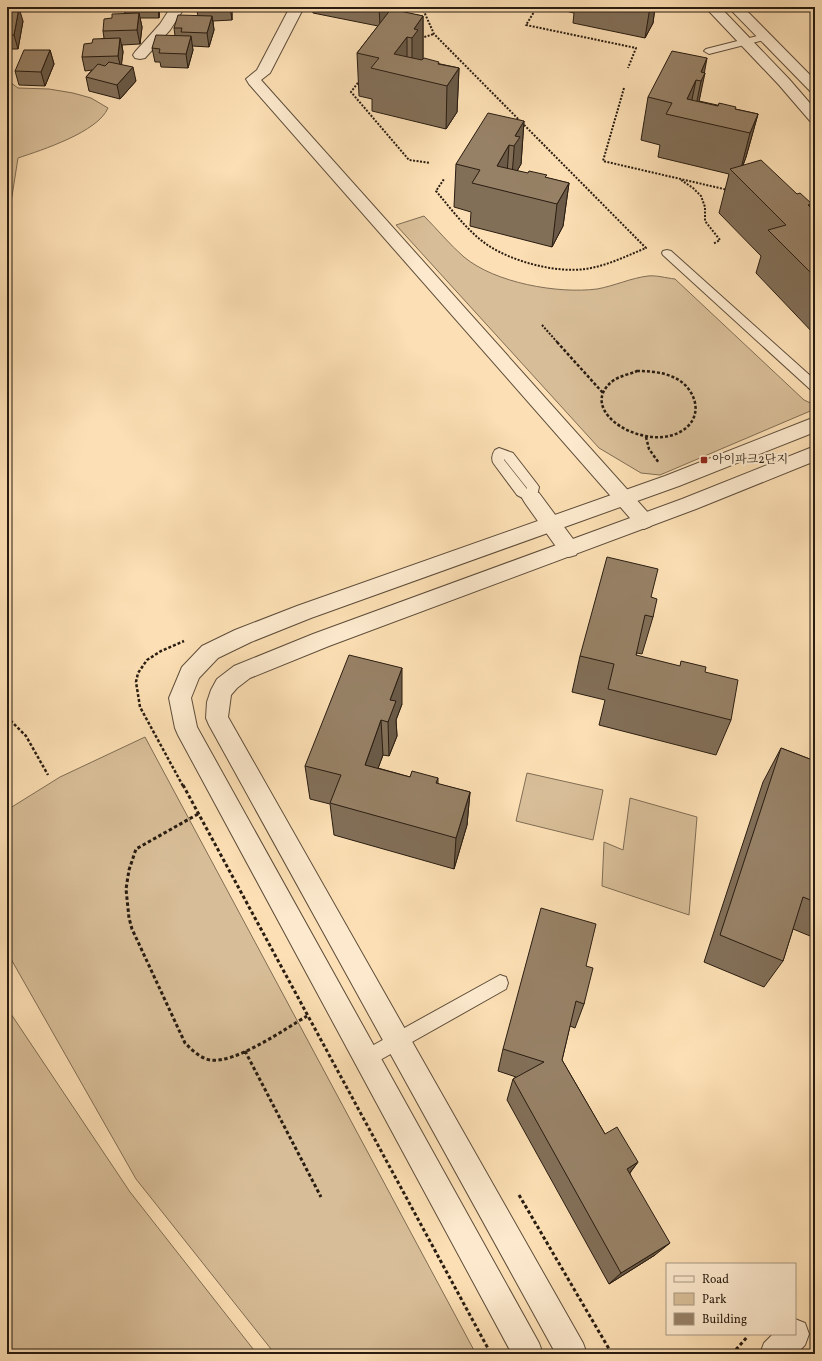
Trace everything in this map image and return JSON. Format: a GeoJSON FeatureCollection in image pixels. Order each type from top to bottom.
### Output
{"type":"FeatureCollection","features":[{"type":"Feature","properties":{"kind":"street"},"geometry":{"type":"LineString","coordinates":[[140,55],[165,27],[178,7]]}},
{"type":"Feature","properties":{"kind":"street"},"geometry":{"type":"LineString","coordinates":[[297,7],[263,73],[253,79],[254,81],[644,521]]}},
{"type":"Feature","properties":{"kind":"street"},"geometry":{"type":"LineString","coordinates":[[712,7],[784,82],[815,118]]}},
{"type":"Feature","properties":{"kind":"street"},"geometry":{"type":"LineString","coordinates":[[735,7],[815,88]]}},
{"type":"Feature","properties":{"kind":"street"},"geometry":{"type":"LineString","coordinates":[[528,1354],[186,728],[180,698],[190,673],[210,652],[243,636],[319,606],[623,498],[815,424]]}},
{"type":"Feature","properties":{"kind":"street"},"geometry":{"type":"LineString","coordinates":[[572,1354],[217,718],[221,690],[230,679],[242,672],[321,640],[644,521],[815,453]]}},
{"type":"Feature","properties":{"kind":"street"},"geometry":{"type":"LineString","coordinates":[[532,498],[569,548]]}},
{"type":"Feature","properties":{"kind":"street"},"geometry":{"type":"LineString","coordinates":[[775,1354],[793,1335]]}},
{"type":"Feature","properties":{"kind":"lane"},"geometry":{"type":"LineString","coordinates":[[709,51],[765,37]]}},
{"type":"Feature","properties":{"kind":"lane"},"geometry":{"type":"LineString","coordinates":[[667,253],[815,388]]}},
{"type":"Feature","properties":{"kind":"lane"},"geometry":{"type":"LineString","coordinates":[[367,1058],[500,983]]}},
{"type":"Feature","properties":{"kind":"path"},"geometry":{"type":"LineString","coordinates":[[422,7],[434,34],[646,248],[604,265],[586,269],[574,270],[530,265],[489,246],[462,222],[436,191],[444,180]]}},
{"type":"Feature","properties":{"kind":"path"},"geometry":{"type":"LineString","coordinates":[[537,7],[526,25],[636,48],[628,68]]}},
{"type":"Feature","properties":{"kind":"path"},"geometry":{"type":"LineString","coordinates":[[419,39],[434,34]]}},
{"type":"Feature","properties":{"kind":"path"},"geometry":{"type":"LineString","coordinates":[[364,74],[351,92],[409,160],[430,164]]}},
{"type":"Feature","properties":{"kind":"path"},"geometry":{"type":"LineString","coordinates":[[624,88],[603,161],[728,190]]}},
{"type":"Feature","properties":{"kind":"path"},"geometry":{"type":"LineString","coordinates":[[676,178],[694,186],[702,196],[706,210],[705,220],[720,240],[712,244]]}},
{"type":"Feature","properties":{"kind":"path"},"geometry":{"type":"LineString","coordinates":[[542,325],[603,393]]}},
{"type":"Feature","properties":{"kind":"path"},"geometry":{"type":"LineString","coordinates":[[652,370],[679,380],[689,388],[696,399],[697,411],[693,422],[683,431],[669,437],[646,437],[621,429],[610,419],[603,409],[603,393],[605,388],[612,380],[623,374],[652,370]]}},
{"type":"Feature","properties":{"kind":"path"},"geometry":{"type":"LineString","coordinates":[[646,437],[649,449],[663,468]]}},
{"type":"Feature","properties":{"kind":"path"},"geometry":{"type":"LineString","coordinates":[[186,640],[149,658],[140,668],[136,682],[140,707],[491,1354]]}},
{"type":"Feature","properties":{"kind":"path"},"geometry":{"type":"LineString","coordinates":[[7,717],[26,736],[48,775]]}},
{"type":"Feature","properties":{"kind":"path"},"geometry":{"type":"LineString","coordinates":[[198,814],[136,849],[128,868],[125,890],[126,910],[132,929],[185,1043],[199,1056],[212,1060],[223,1060],[245,1051],[308,1016]]}},
{"type":"Feature","properties":{"kind":"path"},"geometry":{"type":"LineString","coordinates":[[245,1051],[321,1197]]}},
{"type":"Feature","properties":{"kind":"path"},"geometry":{"type":"LineString","coordinates":[[517,1190],[612,1354]]}},
{"type":"Feature","properties":{"kind":"path"},"geometry":{"type":"LineString","coordinates":[[732,1354],[748,1336]]}},
{"type":"Feature","properties":{"kind":"green space"},"geometry":{"type":"Polygon","coordinates":[[[7,80],[18,88],[49,89],[73,93],[91,98],[108,108],[102,117],[93,125],[81,132],[54,145],[18,158],[7,228],[7,80]]]}},
{"type":"Feature","properties":{"kind":"green space"},"geometry":{"type":"Polygon","coordinates":[[[424,216],[464,257],[477,266],[492,274],[528,285],[564,290],[581,290],[603,288],[635,278],[648,276],[675,279],[804,400],[815,405],[815,409],[660,475],[641,473],[599,448],[396,225],[424,216]]]}},
{"type":"Feature","properties":{"kind":"green space"},"geometry":{"type":"Polygon","coordinates":[[[145,737],[476,1354],[275,1354],[136,1179],[7,952],[7,810],[60,777],[145,737]]]}},
{"type":"Feature","properties":{"kind":"green space"},"geometry":{"type":"Polygon","coordinates":[[[527,773],[603,790],[593,840],[516,821],[527,773]]]}},
{"type":"Feature","properties":{"kind":"green space"},"geometry":{"type":"Polygon","coordinates":[[[630,798],[697,817],[689,915],[602,886],[604,842],[623,850],[630,798]]]}},
{"type":"Feature","properties":{"kind":"green space"},"geometry":{"type":"Polygon","coordinates":[[[7,1008],[130,1192],[257,1354],[7,1354],[7,1008]]]}},
{"type":"Feature","properties":{"kind":"building"},"geometry":{"type":"Polygon","coordinates":[[[7,8],[19,8],[14,35],[7,35],[7,8]]]}},
{"type":"Feature","properties":{"kind":"building"},"geometry":{"type":"Polygon","coordinates":[[[391,9],[423,16],[414,29],[418,30],[412,38],[407,37],[394,54],[422,60],[424,58],[439,62],[438,64],[459,68],[447,86],[371,68],[379,58],[357,53],[391,9]]]}},
{"type":"Feature","properties":{"kind":"building"},"geometry":{"type":"Polygon","coordinates":[[[139,13],[137,30],[103,31],[104,19],[112,18],[112,14],[139,13]]]}},
{"type":"Feature","properties":{"kind":"building"},"geometry":{"type":"Polygon","coordinates":[[[178,15],[212,16],[207,33],[181,32],[182,28],[174,28],[178,15]]]}},
{"type":"Feature","properties":{"kind":"building"},"geometry":{"type":"Polygon","coordinates":[[[156,35],[191,36],[186,54],[159,53],[160,49],[152,48],[156,35]]]}},
{"type":"Feature","properties":{"kind":"building"},"geometry":{"type":"Polygon","coordinates":[[[120,38],[118,56],[82,57],[84,44],[92,43],[93,39],[120,38]]]}},
{"type":"Feature","properties":{"kind":"building"},"geometry":{"type":"Polygon","coordinates":[[[24,50],[50,50],[41,72],[15,71],[24,50]]]}},
{"type":"Feature","properties":{"kind":"building"},"geometry":{"type":"Polygon","coordinates":[[[672,51],[707,58],[701,72],[705,73],[701,81],[696,80],[687,99],[718,106],[719,103],[736,107],[735,109],[758,114],[750,133],[666,114],[672,103],[648,97],[672,51]]]}},
{"type":"Feature","properties":{"kind":"building"},"geometry":{"type":"Polygon","coordinates":[[[109,62],[133,67],[117,85],[86,77],[98,64],[105,66],[109,62]]]}},
{"type":"Feature","properties":{"kind":"building"},"geometry":{"type":"Polygon","coordinates":[[[488,113],[524,121],[515,136],[520,137],[514,146],[509,145],[497,166],[528,173],[529,171],[547,175],[545,177],[569,183],[557,204],[472,183],[480,170],[456,164],[488,113]]]}},
{"type":"Feature","properties":{"kind":"building"},"geometry":{"type":"Polygon","coordinates":[[[761,160],[797,194],[800,193],[812,204],[808,205],[815,212],[815,277],[768,230],[786,225],[730,169],[761,160]]]}},
{"type":"Feature","properties":{"kind":"building"},"geometry":{"type":"Polygon","coordinates":[[[607,557],[658,569],[651,597],[657,599],[653,617],[645,615],[636,655],[680,666],[681,661],[706,667],[705,672],[738,680],[731,720],[608,689],[614,664],[580,656],[607,557]]]}},
{"type":"Feature","properties":{"kind":"building"},"geometry":{"type":"Polygon","coordinates":[[[349,655],[402,668],[390,700],[396,701],[388,722],[381,720],[365,765],[410,777],[412,771],[438,778],[436,783],[470,792],[456,838],[330,803],[341,775],[305,766],[349,655]]]}},
{"type":"Feature","properties":{"kind":"building"},"geometry":{"type":"Polygon","coordinates":[[[781,748],[815,761],[815,902],[803,897],[783,961],[720,935],[781,748]]]}},
{"type":"Feature","properties":{"kind":"building"},"geometry":{"type":"Polygon","coordinates":[[[541,908],[596,924],[586,966],[593,968],[584,1004],[576,1001],[562,1060],[605,1134],[617,1127],[638,1162],[627,1169],[670,1243],[621,1273],[513,1079],[544,1062],[503,1049],[541,908]]]}},
{"type":"Feature","properties":{"kind":"place","name":"아이파크2단지"},"geometry":{"type":"Point","coordinates":[704,460]}}]}
